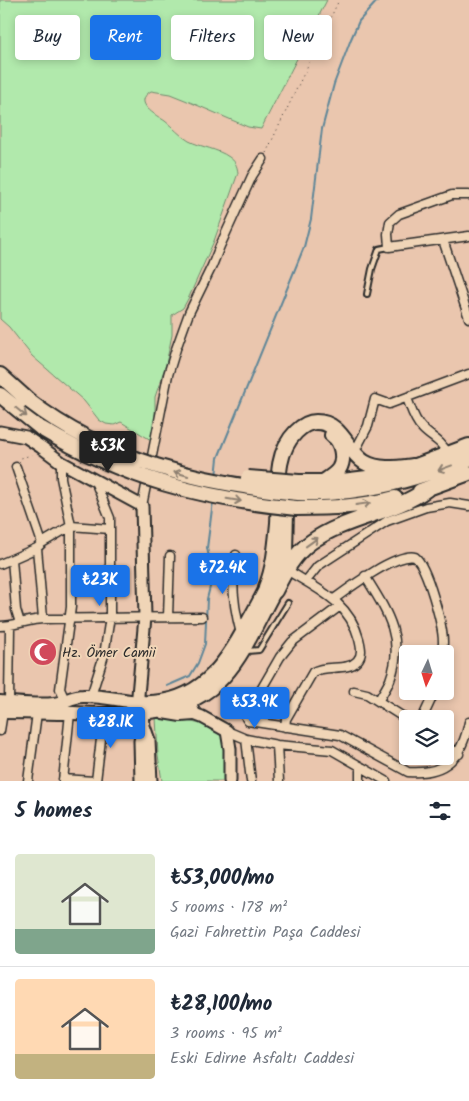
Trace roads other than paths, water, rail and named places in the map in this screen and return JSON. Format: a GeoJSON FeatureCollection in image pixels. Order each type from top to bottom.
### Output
{"type":"FeatureCollection","features":[{"type":"Feature","properties":{"kind":"highway"},"geometry":{"type":"LineString","coordinates":[[0,375],[28,401],[67,427],[105,446],[154,465],[202,479],[244,487],[299,488],[324,494],[355,491],[396,484],[469,459]]}},
{"type":"Feature","properties":{"kind":"highway"},"geometry":{"type":"LineString","coordinates":[[0,395],[42,428],[94,457],[157,482],[210,496],[296,508],[339,507],[376,502],[420,477],[448,454],[469,446]]}},
{"type":"Feature","properties":{"kind":"highway"},"geometry":{"type":"LineString","coordinates":[[277,581],[272,564],[278,523],[278,475],[282,452],[288,440],[299,429],[310,423],[329,424],[342,434],[364,461],[372,465],[420,477]]}},
{"type":"Feature","properties":{"kind":"highway"},"geometry":{"type":"LineString","coordinates":[[277,581],[286,530],[287,463],[299,437],[305,432],[315,429],[325,431],[335,437],[342,453],[340,467],[330,478],[322,482]]}},
{"type":"Feature","properties":{"kind":"highway"},"geometry":{"type":"LineString","coordinates":[[299,488],[322,482],[370,479],[392,474],[420,477],[465,476]]}},
{"type":"Feature","properties":{"kind":"highway"},"geometry":{"type":"LineString","coordinates":[[277,581],[297,555],[317,538],[406,501],[420,477]]}},
{"type":"Feature","properties":{"kind":"main road"},"geometry":{"type":"LineString","coordinates":[[142,714],[169,700],[188,693],[219,669],[277,581]]}},
{"type":"Feature","properties":{"kind":"main road"},"geometry":{"type":"LineString","coordinates":[[3,707],[37,713],[142,714],[192,701],[212,688],[224,677],[242,650],[277,581]]}},
{"type":"Feature","properties":{"kind":"main road"},"geometry":{"type":"LineString","coordinates":[[3,707],[55,704],[73,697],[90,696],[110,698],[142,714]]}},
{"type":"Feature","properties":{"kind":"main road"},"geometry":{"type":"LineString","coordinates":[[104,714],[110,712],[113,708],[110,698]]}},
{"type":"Feature","properties":{"kind":"main road"},"geometry":{"type":"LineString","coordinates":[[65,700],[70,713]]}},
{"type":"Feature","properties":{"kind":"main road"},"geometry":{"type":"LineString","coordinates":[[159,710],[181,715],[194,714],[191,706],[192,701]]}},
{"type":"Feature","properties":{"kind":"street"},"geometry":{"type":"LineString","coordinates":[[151,781],[149,740],[138,695],[145,617],[142,506],[168,375],[176,349],[189,313],[252,176],[263,159]]}},
{"type":"Feature","properties":{"kind":"street"},"geometry":{"type":"LineString","coordinates":[[469,195],[452,195],[398,214],[390,222],[388,234],[390,247],[469,236]]}},
{"type":"Feature","properties":{"kind":"street"},"geometry":{"type":"LineString","coordinates":[[443,240],[469,318]]}},
{"type":"Feature","properties":{"kind":"street"},"geometry":{"type":"LineString","coordinates":[[355,451],[368,426],[375,399],[389,404],[469,374]]}},
{"type":"Feature","properties":{"kind":"street"},"geometry":{"type":"LineString","coordinates":[[408,398],[415,418],[421,427],[438,440],[448,454]]}},
{"type":"Feature","properties":{"kind":"street"},"geometry":{"type":"LineString","coordinates":[[0,432],[26,437],[61,462],[142,506]]}},
{"type":"Feature","properties":{"kind":"street"},"geometry":{"type":"LineString","coordinates":[[61,462],[61,478],[71,526],[71,607],[60,689],[65,700]]}},
{"type":"Feature","properties":{"kind":"street"},"geometry":{"type":"LineString","coordinates":[[16,467],[40,545],[43,618]]}},
{"type":"Feature","properties":{"kind":"street"},"geometry":{"type":"LineString","coordinates":[[90,696],[104,655],[110,617],[110,518],[95,481]]}},
{"type":"Feature","properties":{"kind":"street"},"geometry":{"type":"LineString","coordinates":[[306,581],[318,566],[388,521],[426,507],[450,503],[469,506]]}},
{"type":"Feature","properties":{"kind":"street"},"geometry":{"type":"LineString","coordinates":[[0,564],[12,560],[71,526],[110,529]]}},
{"type":"Feature","properties":{"kind":"street"},"geometry":{"type":"LineString","coordinates":[[236,555],[232,570],[235,610],[241,635]]}},
{"type":"Feature","properties":{"kind":"street"},"geometry":{"type":"LineString","coordinates":[[168,617],[170,556]]}},
{"type":"Feature","properties":{"kind":"street"},"geometry":{"type":"LineString","coordinates":[[334,599],[365,576],[404,557],[412,556],[418,559],[435,602],[443,645]]}},
{"type":"Feature","properties":{"kind":"street"},"geometry":{"type":"LineString","coordinates":[[12,560],[16,610],[20,623]]}},
{"type":"Feature","properties":{"kind":"street"},"geometry":{"type":"LineString","coordinates":[[365,576],[383,605],[395,634],[392,672],[390,680],[379,700]]}},
{"type":"Feature","properties":{"kind":"street"},"geometry":{"type":"LineString","coordinates":[[277,581],[306,581],[334,599],[346,613],[358,635],[361,648],[360,657],[349,666],[321,669],[313,672],[286,719],[284,727]]}},
{"type":"Feature","properties":{"kind":"street"},"geometry":{"type":"LineString","coordinates":[[340,606],[292,642],[280,657],[247,716],[249,722],[340,735],[408,772],[420,773],[434,771],[446,765],[459,754],[466,737],[469,722]]}},
{"type":"Feature","properties":{"kind":"street"},"geometry":{"type":"LineString","coordinates":[[0,626],[10,626],[43,618],[70,620],[110,617],[202,617]]}},
{"type":"Feature","properties":{"kind":"street"},"geometry":{"type":"LineString","coordinates":[[0,731],[10,626]]}},
{"type":"Feature","properties":{"kind":"street"},"geometry":{"type":"LineString","coordinates":[[354,691],[367,694],[379,700],[399,714]]}},
{"type":"Feature","properties":{"kind":"street"},"geometry":{"type":"LineString","coordinates":[[28,781],[37,713]]}},
{"type":"Feature","properties":{"kind":"street"},"geometry":{"type":"LineString","coordinates":[[70,713],[63,780],[95,781],[104,714]]}},
{"type":"Feature","properties":{"kind":"street"},"geometry":{"type":"LineString","coordinates":[[142,714],[140,741],[142,781]]}},
{"type":"Feature","properties":{"kind":"street"},"geometry":{"type":"LineString","coordinates":[[194,714],[202,716],[227,731],[246,739],[277,745],[332,750],[386,781]]}},
{"type":"Feature","properties":{"kind":"street"},"geometry":{"type":"LineString","coordinates":[[227,731],[230,749],[230,781]]}},
{"type":"Feature","properties":{"kind":"street"},"geometry":{"type":"LineString","coordinates":[[246,739],[251,781]]}},
{"type":"Feature","properties":{"kind":"street"},"geometry":{"type":"LineString","coordinates":[[277,745],[279,781]]}},
{"type":"Feature","properties":{"kind":"street"},"geometry":{"type":"LineString","coordinates":[[454,751],[459,754]]}},
{"type":"Feature","properties":{"kind":"street"},"geometry":{"type":"LineString","coordinates":[[360,766],[360,781]]}},
{"type":"Feature","properties":{"kind":"lane"},"geometry":{"type":"LineString","coordinates":[[367,294],[372,269],[380,249],[390,247]]}},
{"type":"Feature","properties":{"kind":"lane"},"geometry":{"type":"LineString","coordinates":[[242,650],[250,652],[259,650],[288,603]]}},
{"type":"Feature","properties":{"kind":"waterway"},"geometry":{"type":"LineString","coordinates":[[216,477],[218,458],[304,247],[311,219],[322,129],[334,84],[359,21],[378,0]]}},
{"type":"Feature","properties":{"kind":"waterway"},"geometry":{"type":"LineString","coordinates":[[167,686],[190,676],[198,663],[205,644],[207,599],[213,575],[207,548],[213,501]]}},
{"type":"Feature","properties":{"kind":"place","name":"Hz. Ömer Camii"},"geometry":{"type":"Point","coordinates":[43,652]}}]}
